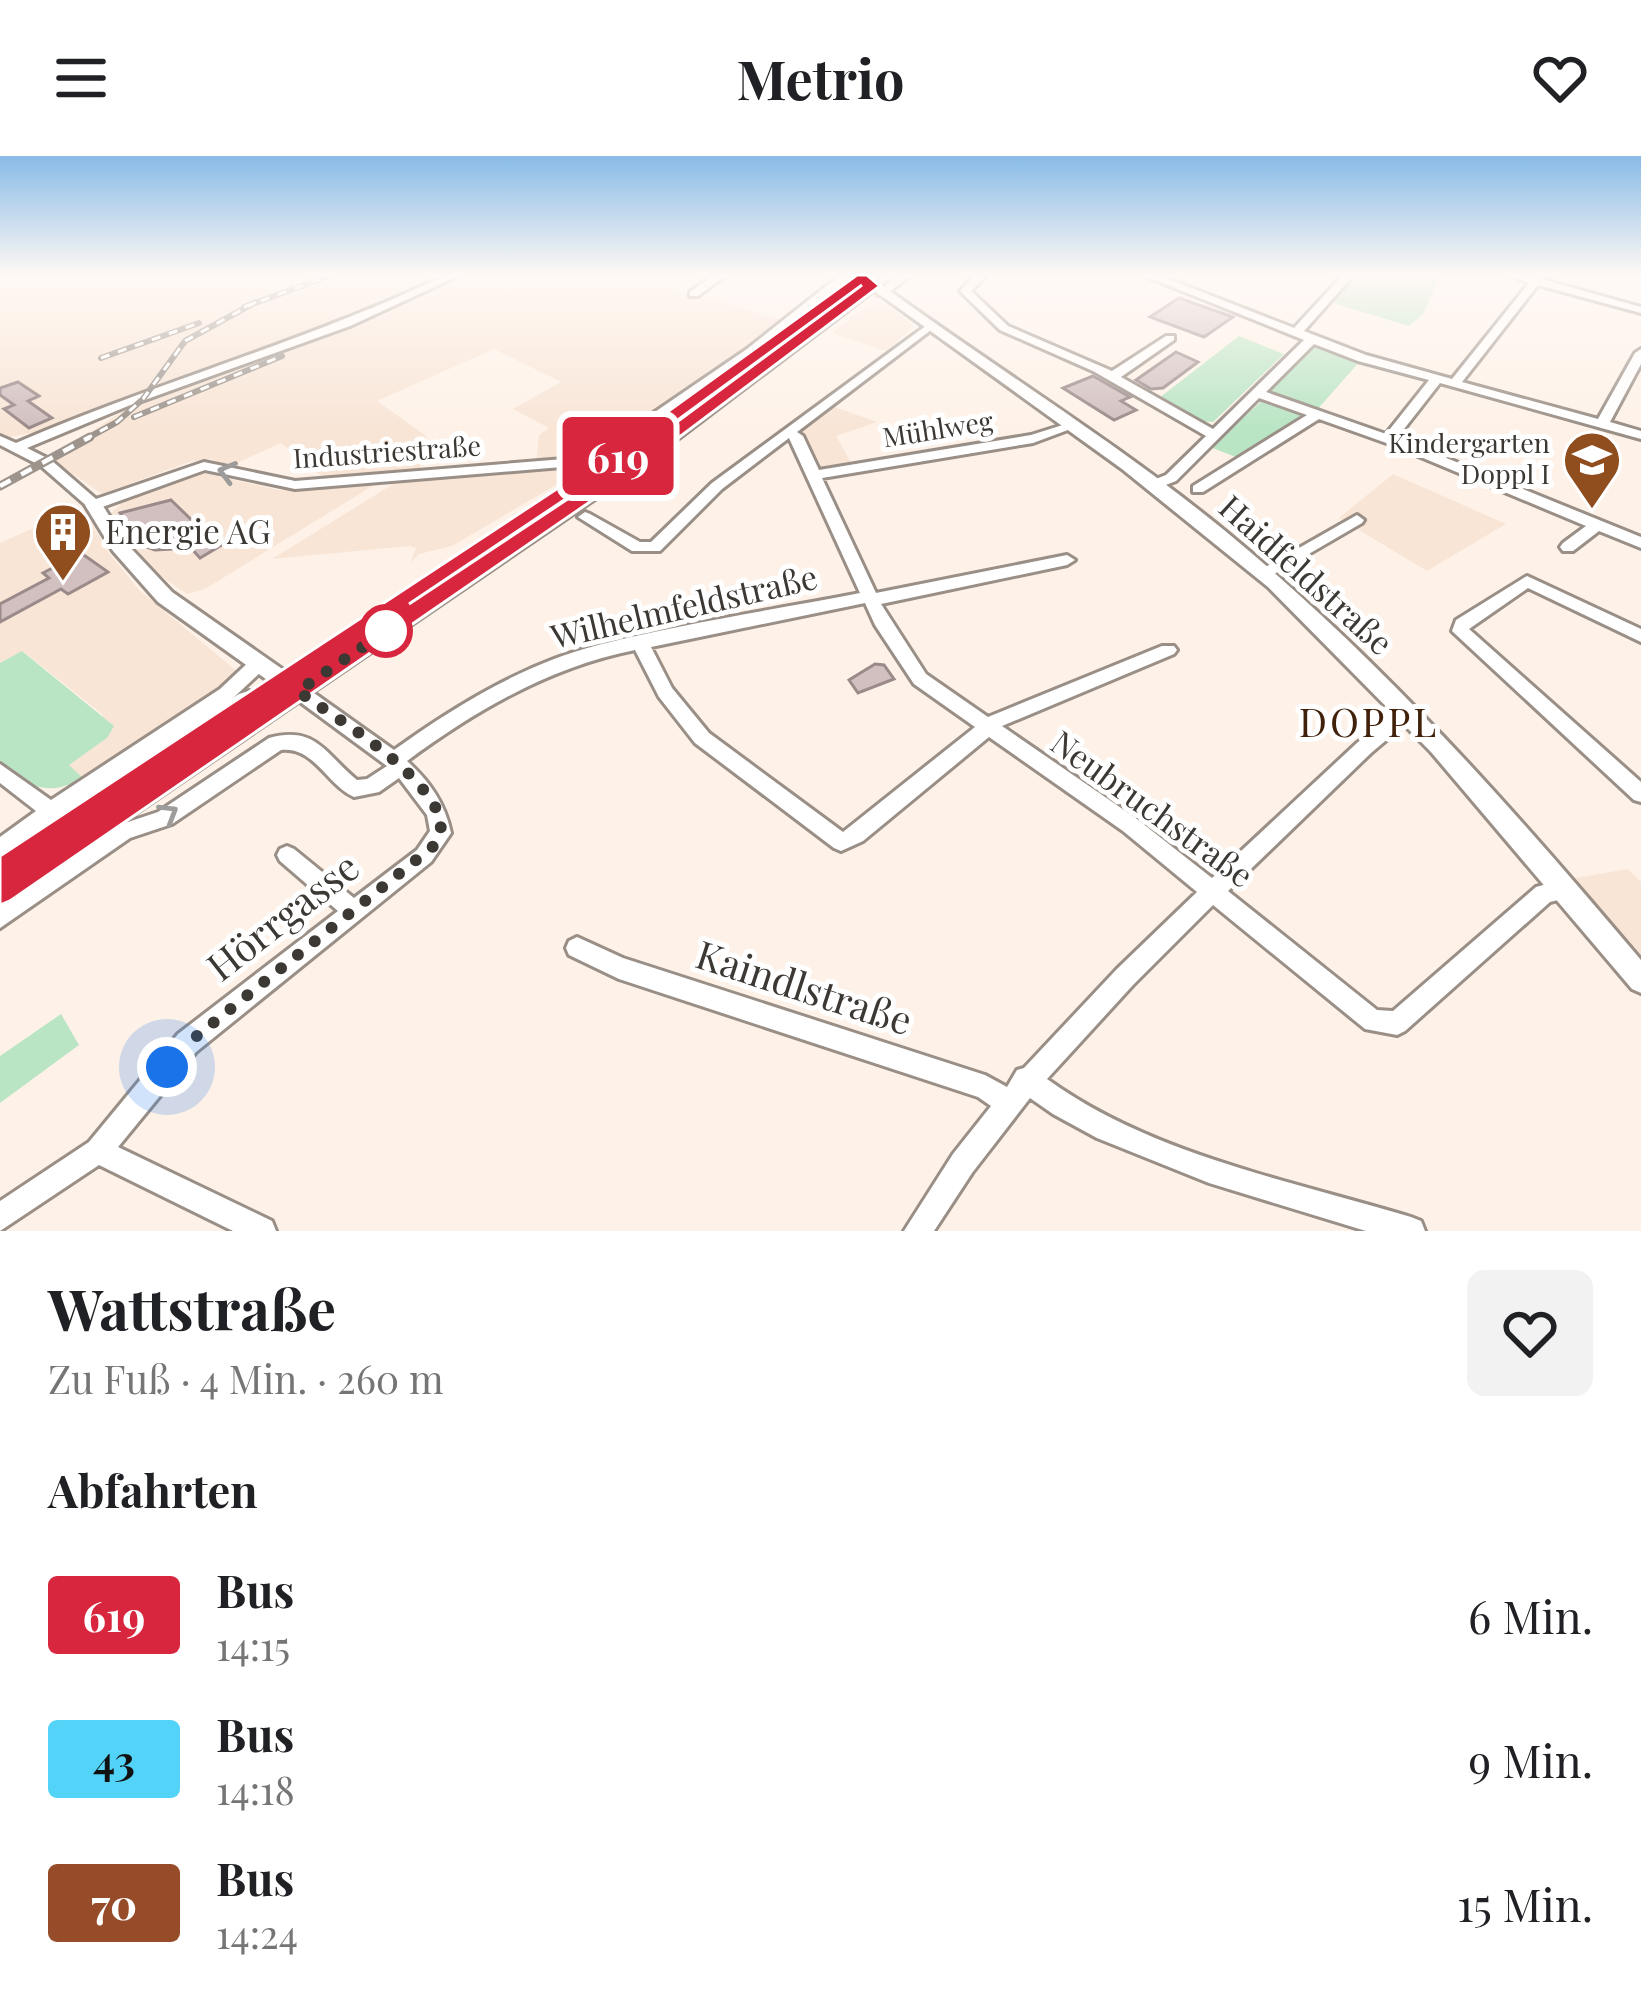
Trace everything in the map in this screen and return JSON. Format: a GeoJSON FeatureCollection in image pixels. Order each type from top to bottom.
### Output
{"type":"FeatureCollection","features":[{"type":"Feature","properties":{"kind":"main road"},"geometry":{"type":"LineString","coordinates":[[608,465],[799,326]]}},
{"type":"Feature","properties":{"kind":"main road"},"geometry":{"type":"LineString","coordinates":[[0,865],[608,465],[804,326]]}},
{"type":"Feature","properties":{"kind":"main road"},"geometry":{"type":"LineString","coordinates":[[0,892],[279,678]]}},
{"type":"Feature","properties":{"kind":"street"},"geometry":{"type":"LineString","coordinates":[[4,442],[70,424],[337,326]]}},
{"type":"Feature","properties":{"kind":"street"},"geometry":{"type":"LineString","coordinates":[[608,465],[782,326]]}},
{"type":"Feature","properties":{"kind":"street"},"geometry":{"type":"LineString","coordinates":[[1002,326],[1112,377],[1214,435]]}},
{"type":"Feature","properties":{"kind":"street"},"geometry":{"type":"LineString","coordinates":[[1279,326],[1641,436]]}},
{"type":"Feature","properties":{"kind":"street"},"geometry":{"type":"LineString","coordinates":[[1296,333],[1302,326]]}},
{"type":"Feature","properties":{"kind":"street"},"geometry":{"type":"LineString","coordinates":[[1455,383],[1500,326]]}},
{"type":"Feature","properties":{"kind":"street"},"geometry":{"type":"LineString","coordinates":[[585,517],[638,548],[655,547],[717,486],[927,328]]}},
{"type":"Feature","properties":{"kind":"street","name":"Haidfeldstraße"},"geometry":{"type":"LineString","coordinates":[[927,328],[1153,485],[1263,574],[1414,716],[1641,980]]}},
{"type":"Feature","properties":{"kind":"street"},"geometry":{"type":"LineString","coordinates":[[1112,377],[1170,338]]}},
{"type":"Feature","properties":{"kind":"street"},"geometry":{"type":"LineString","coordinates":[[1153,485],[1171,478],[1312,340]]}},
{"type":"Feature","properties":{"kind":"street"},"geometry":{"type":"LineString","coordinates":[[1603,423],[1641,353]]}},
{"type":"Feature","properties":{"kind":"street"},"geometry":{"type":"LineString","coordinates":[[1388,439],[1438,378]]}},
{"type":"Feature","properties":{"kind":"street"},"geometry":{"type":"LineString","coordinates":[[1257,393],[1388,439],[1641,543]]}},
{"type":"Feature","properties":{"kind":"street"},"geometry":{"type":"LineString","coordinates":[[1198,489],[1318,414]]}},
{"type":"Feature","properties":{"kind":"street","name":"Mühlweg"},"geometry":{"type":"LineString","coordinates":[[814,475],[1033,439],[1069,427]]}},
{"type":"Feature","properties":{"kind":"street","name":"Neubruchstraße"},"geometry":{"type":"LineString","coordinates":[[786,432],[796,436],[891,640],[920,679],[1130,824],[1360,1013],[1390,1025],[1544,894],[1565,889]]}},
{"type":"Feature","properties":{"kind":"street"},"geometry":{"type":"LineString","coordinates":[[4,442],[46,463],[94,505],[119,548],[160,593],[397,763]]}},
{"type":"Feature","properties":{"kind":"street"},"geometry":{"type":"LineString","coordinates":[[1202,448],[1238,463]]}},
{"type":"Feature","properties":{"kind":"street","name":"Industriestraße"},"geometry":{"type":"LineString","coordinates":[[94,505],[203,466],[295,485],[608,465]]}},
{"type":"Feature","properties":{"kind":"street"},"geometry":{"type":"LineString","coordinates":[[1263,574],[1357,520]]}},
{"type":"Feature","properties":{"kind":"street"},"geometry":{"type":"LineString","coordinates":[[1568,547],[1597,525]]}},
{"type":"Feature","properties":{"kind":"street","name":"Wilhelmfeldstraße"},"geometry":{"type":"LineString","coordinates":[[0,918],[123,832],[165,818],[276,743],[293,740],[308,745],[322,755],[334,775],[354,789],[372,786],[447,720],[521,679],[578,657],[1067,560]]}},
{"type":"Feature","properties":{"kind":"street"},"geometry":{"type":"LineString","coordinates":[[1640,791],[1460,631],[1466,621],[1527,581],[1641,636]]}},
{"type":"Feature","properties":{"kind":"street"},"geometry":{"type":"LineString","coordinates":[[640,642],[665,692],[702,738],[841,842],[856,836],[987,727],[1019,708],[1168,650]]}},
{"type":"Feature","properties":{"kind":"street"},"geometry":{"type":"LineString","coordinates":[[0,849],[226,694],[279,678]]}},
{"type":"Feature","properties":{"kind":"street"},"geometry":{"type":"LineString","coordinates":[[918,1231],[1026,1079],[1364,748],[1397,721],[1414,716]]}},
{"type":"Feature","properties":{"kind":"street","name":"Hörrgasse"},"geometry":{"type":"LineString","coordinates":[[0,1217],[98,1151],[188,1043],[436,844],[442,823],[426,795],[397,763]]}},
{"type":"Feature","properties":{"kind":"street"},"geometry":{"type":"LineString","coordinates":[[0,772],[51,811]]}},
{"type":"Feature","properties":{"kind":"street"},"geometry":{"type":"LineString","coordinates":[[287,855],[354,911]]}},
{"type":"Feature","properties":{"kind":"street","name":"Kaindlstraße"},"geometry":{"type":"LineString","coordinates":[[577,948],[638,975],[986,1087],[1007,1102]]}},
{"type":"Feature","properties":{"kind":"street"},"geometry":{"type":"LineString","coordinates":[[1026,1079],[1046,1097],[1118,1134],[1411,1231]]}},
{"type":"Feature","properties":{"kind":"street"},"geometry":{"type":"LineString","coordinates":[[98,1151],[262,1231]]}},
{"type":"Feature","properties":{"kind":"shaded area"},"geometry":{"type":"Polygon","coordinates":[[[0,326],[327,326],[42,431],[10,437],[0,433],[0,326]]]}},
{"type":"Feature","properties":{"kind":"shaded area"},"geometry":{"type":"Polygon","coordinates":[[[348,326],[774,326],[589,458],[536,462],[539,435],[549,428],[513,409],[561,382],[494,349],[377,401],[426,436],[419,473],[327,480],[281,443],[230,466],[210,459],[189,462],[102,494],[50,458],[131,406],[348,326]]]}},
{"type":"Feature","properties":{"kind":"shaded area"},"geometry":{"type":"Polygon","coordinates":[[[840,326],[914,326],[886,351],[832,333],[840,326]]]}},
{"type":"Feature","properties":{"kind":"shaded area"},"geometry":{"type":"Polygon","coordinates":[[[829,405],[877,422],[836,436],[853,466],[817,471],[799,429],[829,405]]]}},
{"type":"Feature","properties":{"kind":"shaded area"},"geometry":{"type":"Polygon","coordinates":[[[569,467],[573,472],[556,485],[452,546],[419,554],[410,563],[416,548],[410,546],[272,559],[398,481],[569,467]]]}},
{"type":"Feature","properties":{"kind":"shaded area"},"geometry":{"type":"Polygon","coordinates":[[[198,472],[278,490],[379,482],[205,589],[187,594],[151,569],[111,513],[128,497],[198,472]]]}},
{"type":"Feature","properties":{"kind":"shaded area"},"geometry":{"type":"Polygon","coordinates":[[[1393,474],[1506,524],[1427,571],[1339,518],[1393,474]]]}},
{"type":"Feature","properties":{"kind":"shaded area"},"geometry":{"type":"Polygon","coordinates":[[[78,508],[139,590],[238,672],[231,682],[83,778],[68,765],[107,738],[102,714],[23,651],[0,663],[0,543],[78,508]]]}},
{"type":"Feature","properties":{"kind":"shaded area"},"geometry":{"type":"Polygon","coordinates":[[[1628,869],[1641,882],[1641,958],[1575,878],[1628,869]]]}},
{"type":"Feature","properties":{"kind":"green space"},"geometry":{"type":"Polygon","coordinates":[[[1239,336],[1284,354],[1213,422],[1198,421],[1159,398],[1239,336]]]}},
{"type":"Feature","properties":{"kind":"green space"},"geometry":{"type":"Polygon","coordinates":[[[1313,346],[1361,360],[1316,411],[1269,391],[1313,346]]]}},
{"type":"Feature","properties":{"kind":"green space"},"geometry":{"type":"Polygon","coordinates":[[[1264,399],[1310,415],[1236,457],[1210,447],[1264,399]]]}},
{"type":"Feature","properties":{"kind":"green space"},"geometry":{"type":"Polygon","coordinates":[[[22,651],[114,726],[107,738],[69,765],[83,778],[70,784],[38,787],[0,761],[0,663],[22,651]]]}},
{"type":"Feature","properties":{"kind":"green space"},"geometry":{"type":"Polygon","coordinates":[[[61,1014],[79,1045],[0,1103],[0,1056],[61,1014]]]}},
{"type":"Feature","properties":{"kind":"building"},"geometry":{"type":"Polygon","coordinates":[[[1175,326],[1220,326],[1204,337],[1175,326]]]}},
{"type":"Feature","properties":{"kind":"building"},"geometry":{"type":"Polygon","coordinates":[[[1176,352],[1198,362],[1163,388],[1151,389],[1136,380],[1176,352]]]}},
{"type":"Feature","properties":{"kind":"building"},"geometry":{"type":"Polygon","coordinates":[[[1093,376],[1130,397],[1121,401],[1136,410],[1114,420],[1063,388],[1093,376]]]}},
{"type":"Feature","properties":{"kind":"building"},"geometry":{"type":"Polygon","coordinates":[[[18,382],[39,396],[28,401],[52,418],[29,428],[4,409],[14,405],[0,395],[0,388],[18,382]]]}},
{"type":"Feature","properties":{"kind":"building"},"geometry":{"type":"Polygon","coordinates":[[[171,500],[206,534],[212,531],[225,543],[200,558],[191,548],[155,550],[141,545],[120,513],[171,500]]]}},
{"type":"Feature","properties":{"kind":"building","name":"Energie AG"},"geometry":{"type":"Polygon","coordinates":[[[81,553],[108,572],[68,594],[61,589],[0,622],[0,604],[49,578],[43,573],[81,553]]]}},
{"type":"Feature","properties":{"kind":"building"},"geometry":{"type":"Polygon","coordinates":[[[875,664],[884,665],[894,679],[858,693],[849,680],[875,664]]]}},
{"type":"Feature","properties":{"kind":"railway"},"geometry":{"type":"LineString","coordinates":[[101,358],[190,326]]}},
{"type":"Feature","properties":{"kind":"railway"},"geometry":{"type":"LineString","coordinates":[[84,440],[117,422],[143,399],[185,341],[212,326]]}},
{"type":"Feature","properties":{"kind":"railway"},"geometry":{"type":"LineString","coordinates":[[134,417],[282,356]]}},
{"type":"Feature","properties":{"kind":"railway"},"geometry":{"type":"LineString","coordinates":[[0,486],[90,437]]}},
{"type":"Feature","properties":{"kind":"bus line","name":"619"},"geometry":{"type":"LineString","coordinates":[[0,865],[608,463],[799,326]]}},
{"type":"Feature","properties":{"kind":"bus line","name":"619"},"geometry":{"type":"LineString","coordinates":[[0,892],[623,471],[820,326]]}},
{"type":"Feature","properties":{"kind":"place","name":"Kindergarten Doppl I"},"geometry":{"type":"Point","coordinates":[1592,511]}},
{"type":"Feature","properties":{"kind":"place","name":"Energie AG"},"geometry":{"type":"Point","coordinates":[63,583]}},
{"type":"Feature","properties":{"kind":"district","name":"DOPPL"},"geometry":{"type":"Point","coordinates":[1369,723]}},
{"type":"Feature","properties":{"kind":"route"},"geometry":{"type":"LineString","coordinates":[[167,1067],[188,1043],[436,844],[442,823],[426,795],[394,760],[298,691],[386,631]]}}]}
